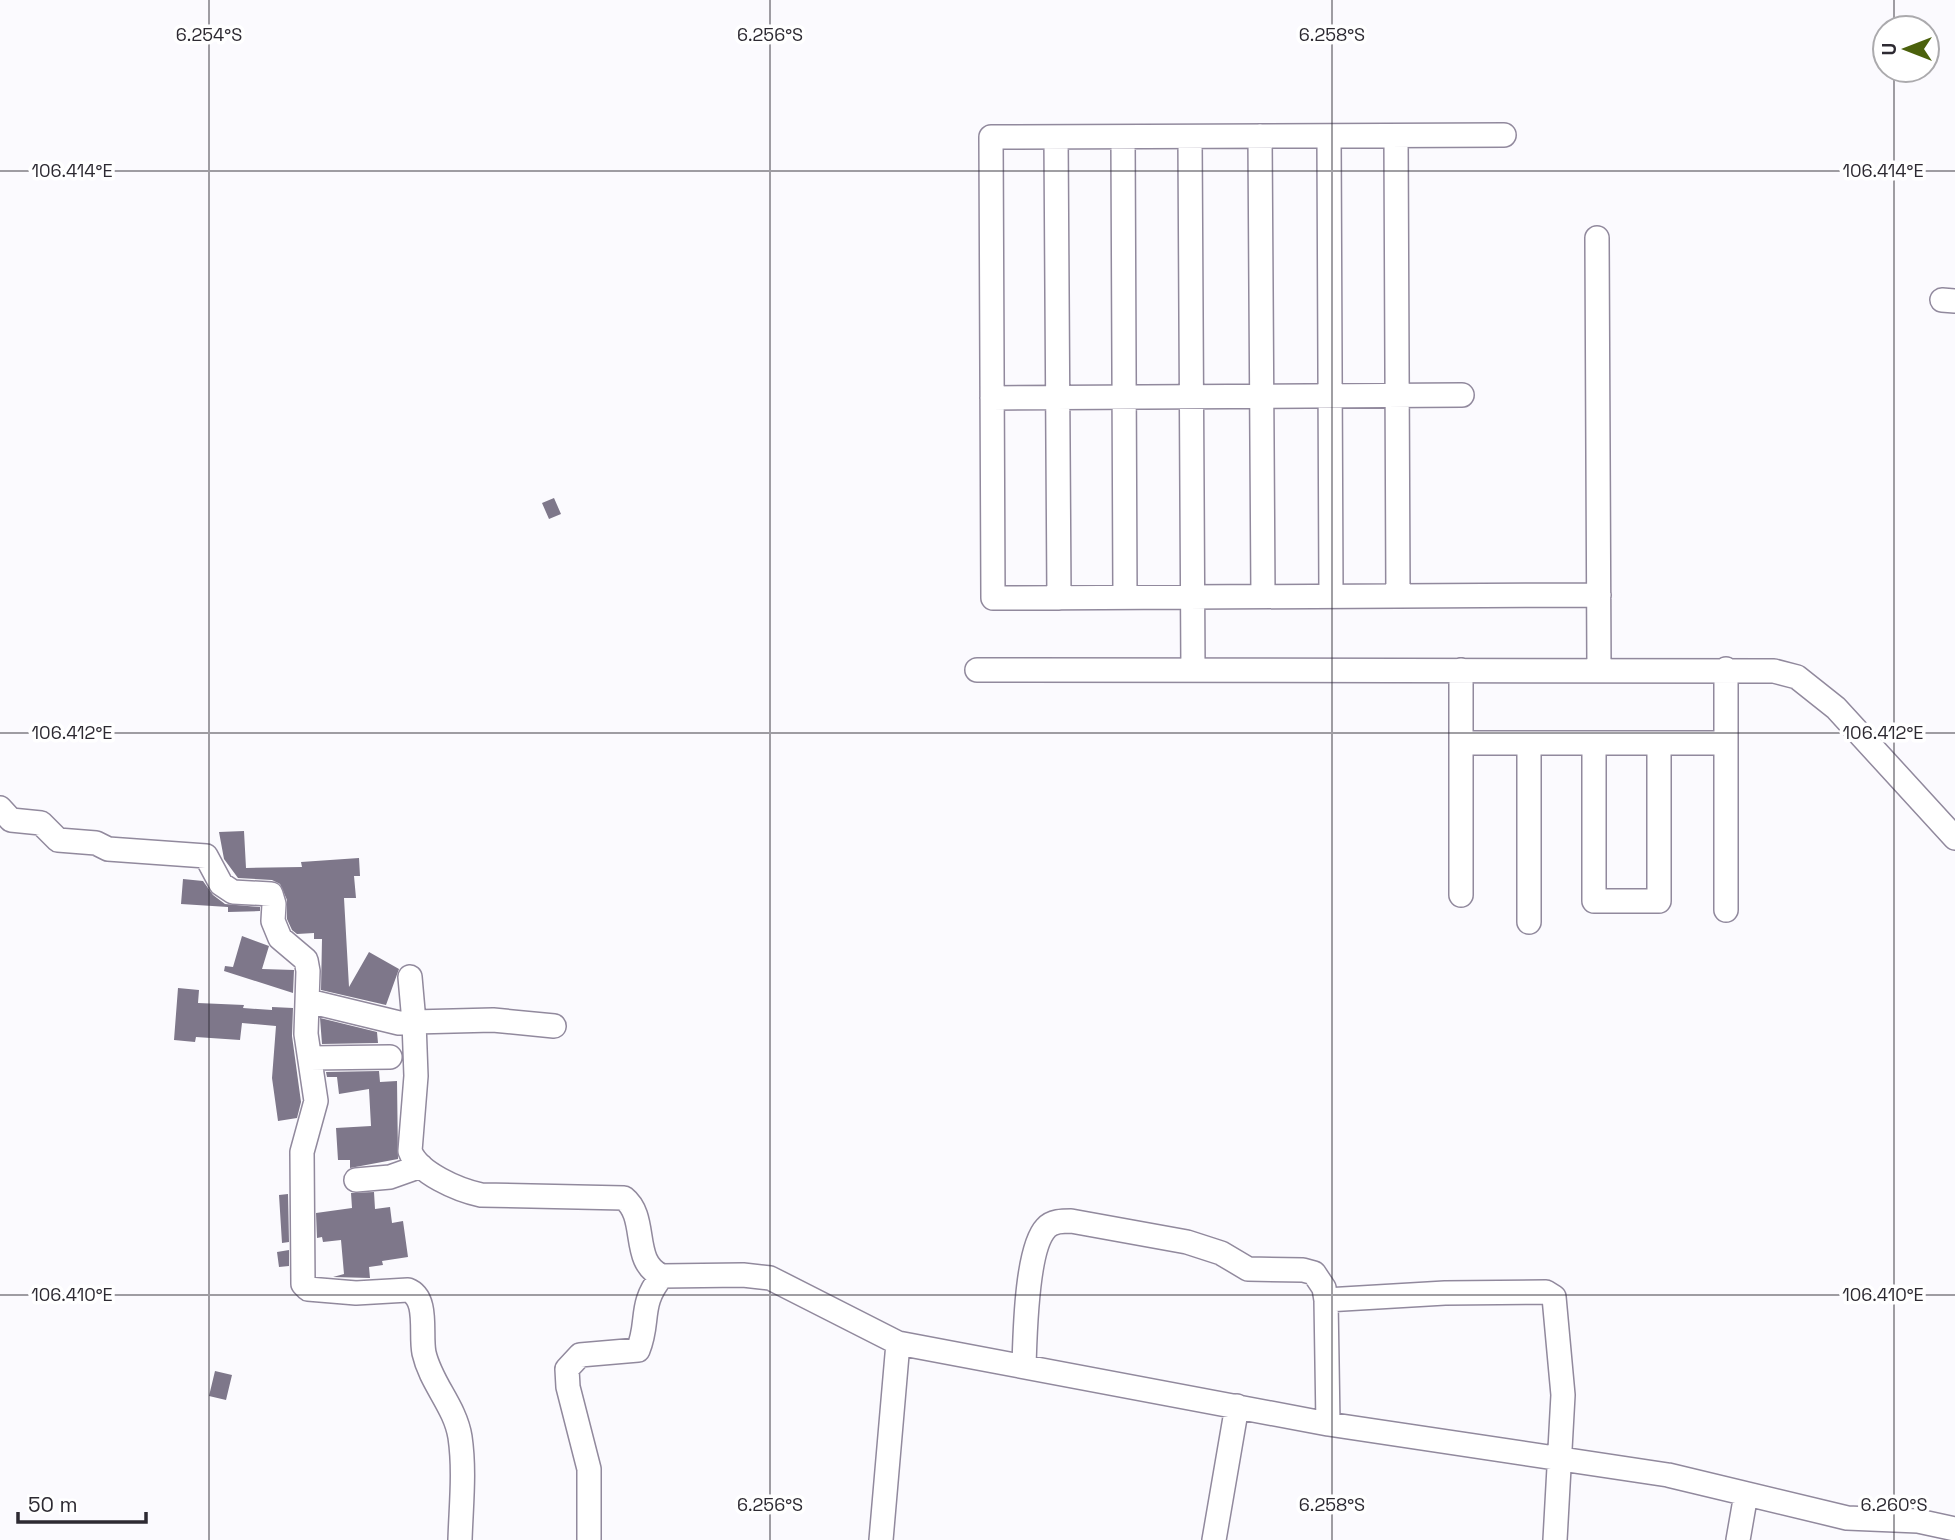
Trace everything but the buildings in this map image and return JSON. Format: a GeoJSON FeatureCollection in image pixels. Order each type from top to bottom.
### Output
{"type":"FeatureCollection","features":[{"type":"Feature","properties":{"kind":"street"},"geometry":{"type":"LineString","coordinates":[[1504,135],[991,138],[993,598],[1599,595]]}},
{"type":"Feature","properties":{"kind":"street"},"geometry":{"type":"LineString","coordinates":[[1261,136],[1263,596]]}},
{"type":"Feature","properties":{"kind":"street"},"geometry":{"type":"LineString","coordinates":[[1329,136],[1331,596]]}},
{"type":"Feature","properties":{"kind":"street"},"geometry":{"type":"LineString","coordinates":[[1396,136],[1398,596]]}},
{"type":"Feature","properties":{"kind":"street"},"geometry":{"type":"LineString","coordinates":[[1056,137],[1059,597]]}},
{"type":"Feature","properties":{"kind":"street"},"geometry":{"type":"LineString","coordinates":[[1123,137],[1125,597]]}},
{"type":"Feature","properties":{"kind":"street"},"geometry":{"type":"LineString","coordinates":[[1190,137],[1193,670]]}},
{"type":"Feature","properties":{"kind":"street"},"geometry":{"type":"LineString","coordinates":[[1597,238],[1599,670]]}},
{"type":"Feature","properties":{"kind":"street"},"geometry":{"type":"LineString","coordinates":[[992,398],[1462,395]]}},
{"type":"Feature","properties":{"kind":"street"},"geometry":{"type":"LineString","coordinates":[[1726,669],[1726,910]]}},
{"type":"Feature","properties":{"kind":"street"},"geometry":{"type":"LineString","coordinates":[[977,670],[1774,671],[1797,677],[1836,708],[1955,838]]}},
{"type":"Feature","properties":{"kind":"street"},"geometry":{"type":"LineString","coordinates":[[1461,670],[1461,895]]}},
{"type":"Feature","properties":{"kind":"street"},"geometry":{"type":"LineString","coordinates":[[1461,743],[1726,743]]}},
{"type":"Feature","properties":{"kind":"street"},"geometry":{"type":"LineString","coordinates":[[1529,743],[1529,922]]}},
{"type":"Feature","properties":{"kind":"street"},"geometry":{"type":"LineString","coordinates":[[1594,743],[1594,901],[1659,901],[1659,743]]}},
{"type":"Feature","properties":{"kind":"street"},"geometry":{"type":"LineString","coordinates":[[0,808],[11,820],[41,823],[58,840],[96,843],[108,849],[206,856],[221,884],[233,892],[271,894],[274,904],[272,921],[279,938],[306,960],[306,1034],[316,1101],[302,1152],[303,1284],[308,1289],[344,1293],[408,1290],[415,1293],[421,1301],[422,1338],[427,1365],[452,1411],[460,1437],[460,1540]]}},
{"type":"Feature","properties":{"kind":"street"},"geometry":{"type":"LineString","coordinates":[[410,977],[416,1076],[410,1151],[413,1160],[466,1192],[481,1195],[624,1198],[632,1204],[635,1212],[645,1262],[662,1276],[743,1275],[770,1278],[898,1343],[1328,1424],[1668,1475],[1847,1518],[1918,1521],[1955,1529]]}},
{"type":"Feature","properties":{"kind":"street"},"geometry":{"type":"LineString","coordinates":[[308,1000],[399,1023],[493,1020],[554,1026]]}},
{"type":"Feature","properties":{"kind":"street"},"geometry":{"type":"LineString","coordinates":[[310,1058],[390,1057]]}},
{"type":"Feature","properties":{"kind":"street"},"geometry":{"type":"LineString","coordinates":[[356,1180],[390,1177],[421,1166]]}},
{"type":"Feature","properties":{"kind":"street"},"geometry":{"type":"LineString","coordinates":[[1024,1366],[1031,1272],[1038,1242],[1046,1227],[1058,1221],[1187,1242],[1221,1253],[1248,1269],[1303,1270],[1314,1273],[1324,1288],[1326,1300],[1328,1424]]}},
{"type":"Feature","properties":{"kind":"street"},"geometry":{"type":"LineString","coordinates":[[589,1540],[589,1469],[568,1387],[567,1369],[580,1355],[638,1350],[645,1305],[650,1290],[662,1276]]}},
{"type":"Feature","properties":{"kind":"street"},"geometry":{"type":"LineString","coordinates":[[1326,1300],[1546,1292],[1554,1297],[1563,1395],[1555,1540]]}},
{"type":"Feature","properties":{"kind":"street"},"geometry":{"type":"LineString","coordinates":[[881,1540],[892,1443],[898,1343]]}},
{"type":"Feature","properties":{"kind":"street"},"geometry":{"type":"LineString","coordinates":[[1214,1540],[1237,1406]]}},
{"type":"Feature","properties":{"kind":"street"},"geometry":{"type":"LineString","coordinates":[[1738,1540],[1746,1494]]}}]}
